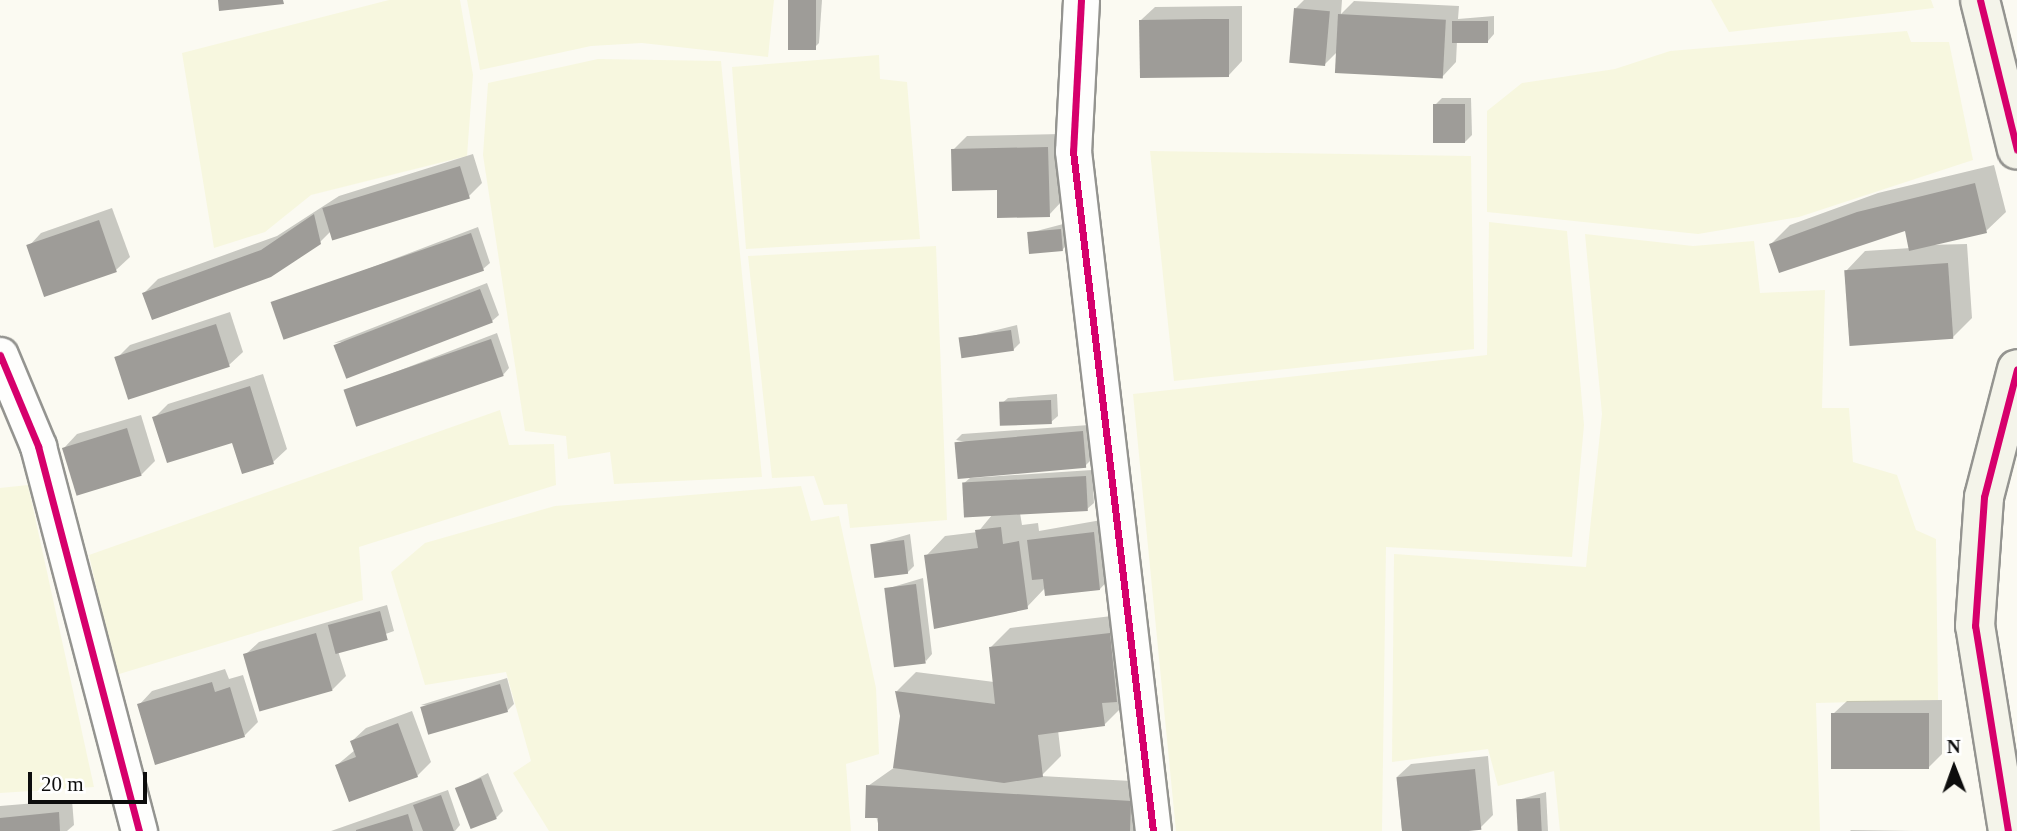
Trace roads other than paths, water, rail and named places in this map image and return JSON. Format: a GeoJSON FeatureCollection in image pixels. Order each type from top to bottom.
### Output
{"type":"FeatureCollection","features":[{"type":"Feature","properties":{"kind":"street"},"geometry":{"type":"LineString","coordinates":[[1082,0],[1073,151],[1153,831]]}},
{"type":"Feature","properties":{"kind":"street"},"geometry":{"type":"LineString","coordinates":[[1980,0],[2017,150]]}},
{"type":"Feature","properties":{"kind":"street"},"geometry":{"type":"LineString","coordinates":[[0,355],[38,446],[139,831]]}},
{"type":"Feature","properties":{"kind":"street"},"geometry":{"type":"LineString","coordinates":[[2008,831],[1975,626],[1984,497],[2017,369]]}}]}
